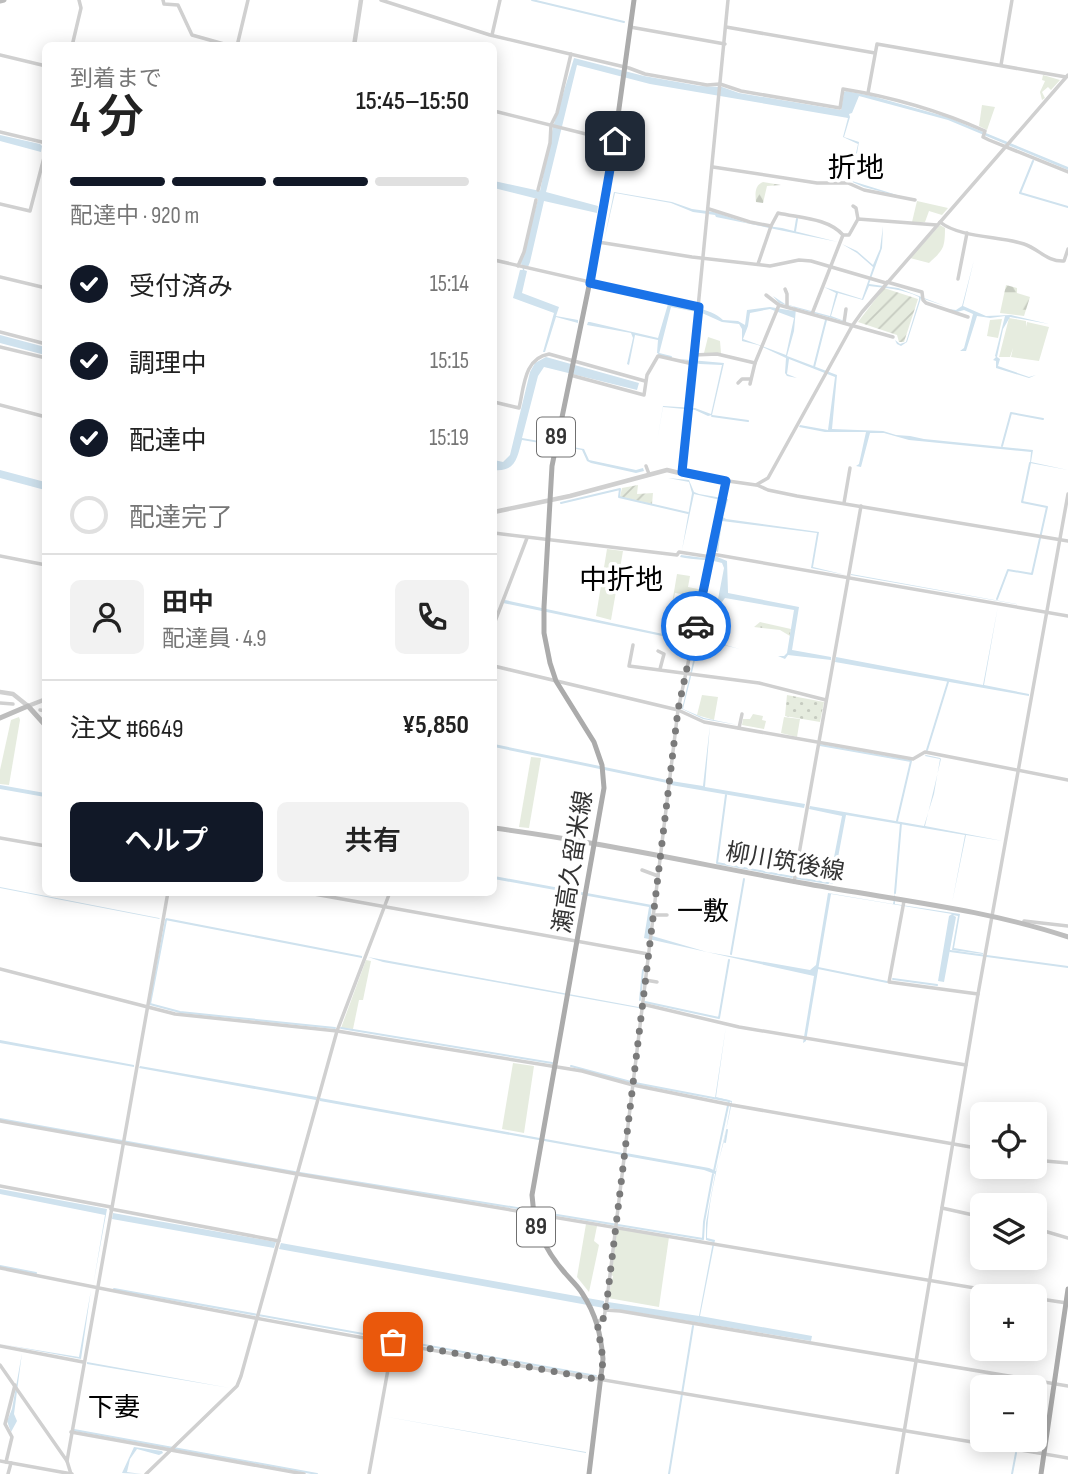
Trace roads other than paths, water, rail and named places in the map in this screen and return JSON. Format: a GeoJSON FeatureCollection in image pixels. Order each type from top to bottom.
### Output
{"type":"FeatureCollection","features":[{"type":"Feature","properties":{"kind":"main road","name":"瀬高久留米線"},"geometry":{"type":"LineString","coordinates":[[589,1474],[603,1359],[597,1322],[584,1297],[541,1240],[533,1213],[533,1181],[604,799],[603,768],[594,742],[556,681],[546,648],[544,610],[548,500],[556,440],[598,242],[634,0]]}},
{"type":"Feature","properties":{"kind":"main road"},"geometry":{"type":"LineString","coordinates":[[0,718],[28,706],[42,722]]}},
{"type":"Feature","properties":{"kind":"main road","name":"柳川筑後線"},"geometry":{"type":"LineString","coordinates":[[497,829],[595,849],[660,856],[794,882],[992,915],[1068,937]]}},
{"type":"Feature","properties":{"kind":"main road"},"geometry":{"type":"LineString","coordinates":[[1041,1474],[1068,1289]]}},
{"type":"Feature","properties":{"kind":"street"},"geometry":{"type":"LineString","coordinates":[[73,42],[81,8],[79,0]]}},
{"type":"Feature","properties":{"kind":"street"},"geometry":{"type":"LineString","coordinates":[[163,0],[164,4],[178,5],[192,35],[211,42]]}},
{"type":"Feature","properties":{"kind":"street"},"geometry":{"type":"LineString","coordinates":[[235,42],[248,0]]}},
{"type":"Feature","properties":{"kind":"street"},"geometry":{"type":"LineString","coordinates":[[355,42],[361,0]]}},
{"type":"Feature","properties":{"kind":"street"},"geometry":{"type":"LineString","coordinates":[[381,0],[492,35],[645,74],[840,108],[843,89],[868,93],[953,116],[985,131],[983,136],[1068,172]]}},
{"type":"Feature","properties":{"kind":"street"},"geometry":{"type":"LineString","coordinates":[[492,35],[500,0]]}},
{"type":"Feature","properties":{"kind":"street"},"geometry":{"type":"LineString","coordinates":[[682,472],[729,0]]}},
{"type":"Feature","properties":{"kind":"street"},"geometry":{"type":"LineString","coordinates":[[1001,65],[1012,0]]}},
{"type":"Feature","properties":{"kind":"street"},"geometry":{"type":"LineString","coordinates":[[630,27],[724,44]]}},
{"type":"Feature","properties":{"kind":"street"},"geometry":{"type":"LineString","coordinates":[[726,27],[875,53]]}},
{"type":"Feature","properties":{"kind":"street"},"geometry":{"type":"LineString","coordinates":[[868,93],[877,44],[1068,77]]}},
{"type":"Feature","properties":{"kind":"street"},"geometry":{"type":"LineString","coordinates":[[538,190],[550,143],[551,125],[557,113],[571,54]]}},
{"type":"Feature","properties":{"kind":"street"},"geometry":{"type":"LineString","coordinates":[[0,55],[42,65]]}},
{"type":"Feature","properties":{"kind":"street"},"geometry":{"type":"LineString","coordinates":[[756,485],[768,478],[852,326],[886,283],[1068,77]]}},
{"type":"Feature","properties":{"kind":"street"},"geometry":{"type":"LineString","coordinates":[[497,112],[615,141]]}},
{"type":"Feature","properties":{"kind":"street"},"geometry":{"type":"LineString","coordinates":[[0,132],[42,142]]}},
{"type":"Feature","properties":{"kind":"street"},"geometry":{"type":"LineString","coordinates":[[0,204],[30,211],[42,163]]}},
{"type":"Feature","properties":{"kind":"street"},"geometry":{"type":"LineString","coordinates":[[712,167],[817,183],[848,183],[864,190],[915,200]]}},
{"type":"Feature","properties":{"kind":"street"},"geometry":{"type":"LineString","coordinates":[[518,266],[524,252],[536,200]]}},
{"type":"Feature","properties":{"kind":"street"},"geometry":{"type":"LineString","coordinates":[[758,264],[778,213],[824,222],[836,227],[843,235],[849,235],[858,219],[853,206]]}},
{"type":"Feature","properties":{"kind":"street"},"geometry":{"type":"LineString","coordinates":[[708,209],[771,226]]}},
{"type":"Feature","properties":{"kind":"street"},"geometry":{"type":"LineString","coordinates":[[858,219],[938,224],[1026,245],[1047,258],[1059,261],[1064,261],[1068,249]]}},
{"type":"Feature","properties":{"kind":"street"},"geometry":{"type":"LineString","coordinates":[[957,275],[967,232]]}},
{"type":"Feature","properties":{"kind":"street"},"geometry":{"type":"LineString","coordinates":[[812,314],[843,235]]}},
{"type":"Feature","properties":{"kind":"street"},"geometry":{"type":"LineString","coordinates":[[598,242],[673,255],[770,266],[799,260],[811,261],[922,292],[926,303],[968,317]]}},
{"type":"Feature","properties":{"kind":"street"},"geometry":{"type":"LineString","coordinates":[[497,261],[699,307]]}},
{"type":"Feature","properties":{"kind":"street"},"geometry":{"type":"LineString","coordinates":[[0,277],[42,287]]}},
{"type":"Feature","properties":{"kind":"street"},"geometry":{"type":"LineString","coordinates":[[785,289],[787,307]]}},
{"type":"Feature","properties":{"kind":"street"},"geometry":{"type":"LineString","coordinates":[[766,295],[779,305],[893,337]]}},
{"type":"Feature","properties":{"kind":"street"},"geometry":{"type":"LineString","coordinates":[[737,383],[742,379],[750,381],[779,305]]}},
{"type":"Feature","properties":{"kind":"street"},"geometry":{"type":"LineString","coordinates":[[844,323],[846,309]]}},
{"type":"Feature","properties":{"kind":"street"},"geometry":{"type":"LineString","coordinates":[[0,332],[42,343]]}},
{"type":"Feature","properties":{"kind":"street"},"geometry":{"type":"LineString","coordinates":[[0,347],[42,357]]}},
{"type":"Feature","properties":{"kind":"street"},"geometry":{"type":"LineString","coordinates":[[497,403],[519,408],[529,366],[541,356],[549,354],[645,381]]}},
{"type":"Feature","properties":{"kind":"street"},"geometry":{"type":"LineString","coordinates":[[694,355],[716,354],[755,363]]}},
{"type":"Feature","properties":{"kind":"street"},"geometry":{"type":"LineString","coordinates":[[570,375],[644,395],[645,381],[658,356],[693,364]]}},
{"type":"Feature","properties":{"kind":"street"},"geometry":{"type":"LineString","coordinates":[[0,405],[42,417]]}},
{"type":"Feature","properties":{"kind":"street"},"geometry":{"type":"LineString","coordinates":[[646,466],[649,474]]}},
{"type":"Feature","properties":{"kind":"street"},"geometry":{"type":"LineString","coordinates":[[844,503],[850,468]]}},
{"type":"Feature","properties":{"kind":"street"},"geometry":{"type":"LineString","coordinates":[[497,511],[667,470],[1068,541]]}},
{"type":"Feature","properties":{"kind":"street"},"geometry":{"type":"LineString","coordinates":[[597,1322],[604,1318],[678,710],[726,481]]}},
{"type":"Feature","properties":{"kind":"street"},"geometry":{"type":"LineString","coordinates":[[897,1474],[978,994],[1068,494]]}},
{"type":"Feature","properties":{"kind":"street"},"geometry":{"type":"LineString","coordinates":[[794,882],[860,506]]}},
{"type":"Feature","properties":{"kind":"street"},"geometry":{"type":"LineString","coordinates":[[497,533],[677,555],[679,552],[712,555],[1068,616]]}},
{"type":"Feature","properties":{"kind":"street"},"geometry":{"type":"LineString","coordinates":[[497,616],[527,538]]}},
{"type":"Feature","properties":{"kind":"street"},"geometry":{"type":"LineString","coordinates":[[0,556],[42,564]]}},
{"type":"Feature","properties":{"kind":"street"},"geometry":{"type":"LineString","coordinates":[[633,645],[629,666],[760,683],[826,699]]}},
{"type":"Feature","properties":{"kind":"street"},"geometry":{"type":"LineString","coordinates":[[658,651],[664,654],[660,669]]}},
{"type":"Feature","properties":{"kind":"street"},"geometry":{"type":"LineString","coordinates":[[497,667],[678,710],[704,722],[913,759],[925,752],[1068,780]]}},
{"type":"Feature","properties":{"kind":"street"},"geometry":{"type":"LineString","coordinates":[[0,692],[13,694],[28,706],[42,701]]}},
{"type":"Feature","properties":{"kind":"street"},"geometry":{"type":"LineString","coordinates":[[0,703],[13,704]]}},
{"type":"Feature","properties":{"kind":"street"},"geometry":{"type":"LineString","coordinates":[[739,728],[742,715]]}},
{"type":"Feature","properties":{"kind":"street"},"geometry":{"type":"LineString","coordinates":[[0,838],[42,845]]}},
{"type":"Feature","properties":{"kind":"street"},"geometry":{"type":"LineString","coordinates":[[642,870],[658,876]]}},
{"type":"Feature","properties":{"kind":"street"},"geometry":{"type":"LineString","coordinates":[[66,1461],[167,896]]}},
{"type":"Feature","properties":{"kind":"street"},"geometry":{"type":"LineString","coordinates":[[325,896],[649,954]]}},
{"type":"Feature","properties":{"kind":"street"},"geometry":{"type":"LineString","coordinates":[[146,1474],[237,1386],[337,1031],[389,896]]}},
{"type":"Feature","properties":{"kind":"street"},"geometry":{"type":"LineString","coordinates":[[904,901],[889,982],[978,994]]}},
{"type":"Feature","properties":{"kind":"street"},"geometry":{"type":"LineString","coordinates":[[653,915],[667,915]]}},
{"type":"Feature","properties":{"kind":"street"},"geometry":{"type":"LineString","coordinates":[[1024,921],[1068,926]]}},
{"type":"Feature","properties":{"kind":"street"},"geometry":{"type":"LineString","coordinates":[[0,969],[175,1014],[337,1031],[582,1071],[633,1085],[732,1105],[970,1146]]}},
{"type":"Feature","properties":{"kind":"street"},"geometry":{"type":"LineString","coordinates":[[645,980],[657,982]]}},
{"type":"Feature","properties":{"kind":"street"},"geometry":{"type":"LineString","coordinates":[[642,1004],[739,1027],[966,1065]]}},
{"type":"Feature","properties":{"kind":"street"},"geometry":{"type":"LineString","coordinates":[[0,1121],[970,1288]]}},
{"type":"Feature","properties":{"kind":"street"},"geometry":{"type":"LineString","coordinates":[[1047,1162],[1068,1164]]}},
{"type":"Feature","properties":{"kind":"street"},"geometry":{"type":"LineString","coordinates":[[0,1186],[279,1241]]}},
{"type":"Feature","properties":{"kind":"street"},"geometry":{"type":"LineString","coordinates":[[942,1208],[970,1214]]}},
{"type":"Feature","properties":{"kind":"street"},"geometry":{"type":"LineString","coordinates":[[1047,1231],[1068,1237]]}},
{"type":"Feature","properties":{"kind":"street"},"geometry":{"type":"LineString","coordinates":[[0,1268],[601,1380],[1068,1458]]}},
{"type":"Feature","properties":{"kind":"street"},"geometry":{"type":"LineString","coordinates":[[1047,1300],[1067,1303]]}},
{"type":"Feature","properties":{"kind":"street"},"geometry":{"type":"LineString","coordinates":[[605,1310],[1054,1385],[1068,1385]]}},
{"type":"Feature","properties":{"kind":"street"},"geometry":{"type":"LineString","coordinates":[[369,1474],[393,1342]]}},
{"type":"Feature","properties":{"kind":"street"},"geometry":{"type":"LineString","coordinates":[[0,1346],[83,1362]]}},
{"type":"Feature","properties":{"kind":"street"},"geometry":{"type":"LineString","coordinates":[[0,1365],[66,1461],[72,1474]]}},
{"type":"Feature","properties":{"kind":"street"},"geometry":{"type":"LineString","coordinates":[[8,1474],[12,1437],[5,1424],[15,1385]]}},
{"type":"Feature","properties":{"kind":"street"},"geometry":{"type":"LineString","coordinates":[[71,1432],[304,1474]]}},
{"type":"Feature","properties":{"kind":"street"},"geometry":{"type":"LineString","coordinates":[[0,1461],[40,1471],[72,1474]]}},
{"type":"Feature","properties":{"kind":"water"},"geometry":{"type":"Polygon","coordinates":[[[574,58],[644,76],[722,87],[739,93],[841,110],[846,91],[872,96],[947,117],[1068,167],[1068,170],[948,120],[859,96],[852,113],[849,114],[844,137],[859,142],[852,181],[913,200],[850,181],[858,144],[843,137],[848,118],[650,84],[577,65],[546,192],[598,206],[597,213],[544,201],[530,262],[524,270],[527,271],[522,293],[559,307],[556,316],[578,320],[578,323],[556,317],[543,352],[554,313],[513,298],[520,270],[523,270],[521,263],[538,199],[497,189],[497,182],[540,191],[553,127],[574,58]]]}},
{"type":"Feature","properties":{"kind":"water"},"geometry":{"type":"Polygon","coordinates":[[[0,135],[40,144],[41,152],[0,141],[0,135]]]}},
{"type":"Feature","properties":{"kind":"water"},"geometry":{"type":"Polygon","coordinates":[[[614,192],[672,202],[747,223],[782,228],[838,242],[693,212],[671,203],[615,193],[604,241],[614,192]]]}},
{"type":"Feature","properties":{"kind":"water"},"geometry":{"type":"Polygon","coordinates":[[[883,226],[882,248],[869,284],[898,288],[945,306],[921,298],[907,342],[901,346],[895,340],[900,344],[906,342],[919,300],[919,297],[913,294],[869,286],[863,300],[838,293],[831,316],[850,323],[796,308],[794,331],[787,356],[837,375],[832,429],[883,431],[924,439],[1033,450],[1031,462],[1068,470],[1030,463],[1031,452],[909,440],[884,433],[870,433],[861,467],[856,466],[859,464],[866,432],[825,432],[799,427],[828,430],[835,377],[789,359],[787,374],[797,378],[787,376],[786,358],[742,341],[739,324],[722,322],[702,313],[671,307],[659,354],[658,340],[635,335],[629,365],[627,364],[633,338],[631,333],[587,325],[590,322],[658,338],[668,304],[705,310],[723,320],[738,321],[745,325],[747,310],[770,307],[794,311],[794,307],[779,303],[773,296],[785,304],[830,316],[836,293],[824,287],[862,299],[873,267],[842,244],[857,251],[873,265],[880,249],[883,226]],[[770,309],[750,313],[743,339],[786,355],[794,318],[770,309]]]}},
{"type":"Feature","properties":{"kind":"water"},"geometry":{"type":"Polygon","coordinates":[[[974,260],[963,306],[986,316],[1011,315],[1049,324],[1010,317],[1003,329],[997,357],[1000,359],[998,366],[1029,377],[1036,375],[1029,378],[996,368],[996,361],[993,360],[996,357],[1005,316],[990,318],[977,316],[966,351],[960,351],[964,348],[973,314],[964,310],[957,312],[948,309],[956,310],[962,306],[974,260]]]}},
{"type":"Feature","properties":{"kind":"water"},"geometry":{"type":"Polygon","coordinates":[[[0,335],[42,346],[42,354],[0,343],[0,335]]]}},
{"type":"Feature","properties":{"kind":"water"},"geometry":{"type":"Polygon","coordinates":[[[546,357],[639,383],[637,390],[544,367],[538,376],[522,438],[584,449],[589,460],[636,470],[643,468],[644,471],[636,473],[591,463],[587,461],[582,450],[522,440],[517,458],[511,466],[497,470],[497,461],[503,462],[510,455],[530,372],[535,363],[546,357]]]}},
{"type":"Feature","properties":{"kind":"water"},"geometry":{"type":"Polygon","coordinates":[[[679,359],[724,363],[712,415],[695,410],[663,407],[657,442],[663,406],[695,408],[711,414],[722,365],[679,359]]]}},
{"type":"Feature","properties":{"kind":"water"},"geometry":{"type":"Polygon","coordinates":[[[0,470],[42,481],[42,489],[0,478],[0,470]]]}},
{"type":"Feature","properties":{"kind":"water"},"geometry":{"type":"Polygon","coordinates":[[[668,478],[689,480],[694,492],[728,499],[723,517],[726,519],[819,532],[813,567],[846,575],[811,568],[817,533],[722,521],[718,552],[715,551],[725,501],[694,494],[682,550],[692,493],[689,482],[668,478]]]}},
{"type":"Feature","properties":{"kind":"water"},"geometry":{"type":"Polygon","coordinates":[[[715,556],[727,561],[728,593],[799,607],[792,650],[831,657],[831,660],[788,655],[785,659],[778,656],[787,653],[794,610],[725,598],[714,642],[740,649],[714,643],[699,644],[683,709],[704,718],[738,725],[703,719],[682,709],[697,644],[694,640],[710,641],[724,568],[722,563],[680,557],[712,559],[715,556]]]}},
{"type":"Feature","properties":{"kind":"water"},"geometry":{"type":"Polygon","coordinates":[[[851,574],[1044,609],[851,575],[851,574]]]}},
{"type":"Feature","properties":{"kind":"water"},"geometry":{"type":"Polygon","coordinates":[[[505,600],[691,640],[691,642],[503,603],[505,600]]]}},
{"type":"Feature","properties":{"kind":"water"},"geometry":{"type":"Polygon","coordinates":[[[998,606],[984,685],[1029,696],[835,662],[836,657],[983,685],[998,606]]]}},
{"type":"Feature","properties":{"kind":"water"},"geometry":{"type":"Polygon","coordinates":[[[710,725],[705,787],[805,804],[804,808],[671,785],[671,781],[703,786],[710,725]]]}},
{"type":"Feature","properties":{"kind":"water"},"geometry":{"type":"Polygon","coordinates":[[[497,745],[667,780],[667,783],[497,748],[497,745]]]}},
{"type":"Feature","properties":{"kind":"water"},"geometry":{"type":"Polygon","coordinates":[[[937,774],[934,794],[928,812],[937,774]]]}},
{"type":"Feature","properties":{"kind":"water"},"geometry":{"type":"Polygon","coordinates":[[[0,785],[42,792],[42,796],[0,789],[0,785]]]}},
{"type":"Feature","properties":{"kind":"water"},"geometry":{"type":"Polygon","coordinates":[[[810,806],[924,826],[928,812],[925,826],[1003,841],[966,835],[952,903],[965,835],[846,815],[833,884],[829,883],[842,816],[809,809],[810,806]]]}},
{"type":"Feature","properties":{"kind":"water"},"geometry":{"type":"Polygon","coordinates":[[[497,877],[652,905],[649,935],[707,952],[810,970],[816,965],[828,893],[893,904],[895,893],[895,904],[960,914],[954,948],[983,954],[952,950],[958,916],[953,915],[956,917],[944,982],[938,981],[949,916],[952,914],[831,894],[806,1041],[803,1043],[814,976],[644,938],[649,907],[497,880],[497,877]]]}},
{"type":"Feature","properties":{"kind":"water"},"geometry":{"type":"Polygon","coordinates":[[[0,887],[160,919],[0,888],[0,887]]]}},
{"type":"Feature","properties":{"kind":"water"},"geometry":{"type":"Polygon","coordinates":[[[166,918],[362,956],[362,958],[165,920],[166,918]]]}},
{"type":"Feature","properties":{"kind":"water"},"geometry":{"type":"Polygon","coordinates":[[[368,957],[644,1008],[644,1009],[383,962],[368,957]]]}},
{"type":"Feature","properties":{"kind":"water"},"geometry":{"type":"Polygon","coordinates":[[[726,1026],[716,1097],[732,1101],[726,1130],[731,1102],[715,1098],[726,1026]]]}},
{"type":"Feature","properties":{"kind":"water"},"geometry":{"type":"Polygon","coordinates":[[[0,1040],[134,1065],[134,1067],[0,1043],[0,1040]]]}},
{"type":"Feature","properties":{"kind":"water"},"geometry":{"type":"Polygon","coordinates":[[[140,1066],[317,1097],[316,1100],[139,1068],[140,1066]]]}},
{"type":"Feature","properties":{"kind":"water"},"geometry":{"type":"Polygon","coordinates":[[[320,1098],[623,1153],[622,1155],[320,1101],[320,1098]]]}},
{"type":"Feature","properties":{"kind":"water"},"geometry":{"type":"Polygon","coordinates":[[[626,1153],[716,1171],[719,1159],[710,1204],[707,1238],[715,1240],[700,1316],[812,1336],[811,1341],[608,1308],[608,1302],[699,1316],[713,1242],[706,1240],[706,1223],[715,1174],[626,1156],[626,1153]]]}},
{"type":"Feature","properties":{"kind":"water"},"geometry":{"type":"Polygon","coordinates":[[[0,1189],[107,1209],[93,1286],[105,1215],[0,1194],[0,1189]]]}},
{"type":"Feature","properties":{"kind":"water"},"geometry":{"type":"Polygon","coordinates":[[[113,1213],[276,1242],[274,1248],[112,1219],[113,1213]]]}},
{"type":"Feature","properties":{"kind":"water"},"geometry":{"type":"Polygon","coordinates":[[[281,1243],[604,1301],[604,1308],[279,1249],[281,1243]]]}},
{"type":"Feature","properties":{"kind":"water"},"geometry":{"type":"Polygon","coordinates":[[[91,1290],[81,1359],[0,1344],[79,1357],[91,1290]]]}},
{"type":"Feature","properties":{"kind":"water"},"geometry":{"type":"Polygon","coordinates":[[[22,1353],[14,1414],[17,1421],[11,1432],[7,1421],[12,1409],[22,1353]]]}},
{"type":"Feature","properties":{"kind":"water"},"geometry":{"type":"Polygon","coordinates":[[[87,1362],[230,1388],[87,1364],[87,1362]]]}},
{"type":"Feature","properties":{"kind":"water"},"geometry":{"type":"Polygon","coordinates":[[[382,1416],[586,1452],[586,1453],[382,1416]]]}},
{"type":"Feature","properties":{"kind":"water"},"geometry":{"type":"Polygon","coordinates":[[[134,1447],[163,1453],[159,1455],[137,1449],[130,1459],[127,1472],[142,1474],[122,1473],[134,1447]]]}},
{"type":"Feature","properties":{"kind":"waterway"},"geometry":{"type":"LineString","coordinates":[[532,0],[624,22]]}},
{"type":"Feature","properties":{"kind":"waterway"},"geometry":{"type":"LineString","coordinates":[[1033,161],[1020,193],[1068,207]]}},
{"type":"Feature","properties":{"kind":"waterway"},"geometry":{"type":"LineString","coordinates":[[795,231],[797,219]]}},
{"type":"Feature","properties":{"kind":"waterway"},"geometry":{"type":"LineString","coordinates":[[814,367],[826,320]]}},
{"type":"Feature","properties":{"kind":"waterway"},"geometry":{"type":"LineString","coordinates":[[659,354],[671,357]]}},
{"type":"Feature","properties":{"kind":"waterway"},"geometry":{"type":"LineString","coordinates":[[1002,446],[1011,413],[1043,419]]}},
{"type":"Feature","properties":{"kind":"waterway"},"geometry":{"type":"LineString","coordinates":[[712,416],[748,421]]}},
{"type":"Feature","properties":{"kind":"waterway"},"geometry":{"type":"LineString","coordinates":[[997,599],[1008,570],[1032,574],[1047,507],[1022,502],[1030,463]]}},
{"type":"Feature","properties":{"kind":"waterway"},"geometry":{"type":"LineString","coordinates":[[561,503],[620,489],[619,497],[688,513]]}},
{"type":"Feature","properties":{"kind":"waterway"},"geometry":{"type":"LineString","coordinates":[[927,750],[948,682]]}},
{"type":"Feature","properties":{"kind":"waterway"},"geometry":{"type":"LineString","coordinates":[[820,745],[911,761],[897,821]]}},
{"type":"Feature","properties":{"kind":"waterway"},"geometry":{"type":"LineString","coordinates":[[726,795],[717,863],[792,877]]}},
{"type":"Feature","properties":{"kind":"waterway"},"geometry":{"type":"LineString","coordinates":[[895,893],[901,823]]}},
{"type":"Feature","properties":{"kind":"waterway"},"geometry":{"type":"LineString","coordinates":[[796,878],[828,883]]}},
{"type":"Feature","properties":{"kind":"waterway"},"geometry":{"type":"LineString","coordinates":[[731,954],[744,879]]}},
{"type":"Feature","properties":{"kind":"waterway"},"geometry":{"type":"LineString","coordinates":[[166,920],[150,1004],[180,1012],[335,1028]]}},
{"type":"Feature","properties":{"kind":"waterway"},"geometry":{"type":"LineString","coordinates":[[950,951],[1068,967]]}},
{"type":"Feature","properties":{"kind":"waterway"},"geometry":{"type":"LineString","coordinates":[[645,1002],[719,1018],[729,960]]}},
{"type":"Feature","properties":{"kind":"waterway"},"geometry":{"type":"LineString","coordinates":[[818,968],[887,982]]}},
{"type":"Feature","properties":{"kind":"waterway"},"geometry":{"type":"LineString","coordinates":[[640,1000],[643,970]]}},
{"type":"Feature","properties":{"kind":"waterway"},"geometry":{"type":"LineString","coordinates":[[893,979],[937,985]]}},
{"type":"Feature","properties":{"kind":"waterway"},"geometry":{"type":"LineString","coordinates":[[341,1028],[552,1063]]}},
{"type":"Feature","properties":{"kind":"waterway"},"geometry":{"type":"LineString","coordinates":[[571,1066],[631,1082]]}},
{"type":"Feature","properties":{"kind":"waterway"},"geometry":{"type":"LineString","coordinates":[[635,1083],[729,1101],[714,1171]]}},
{"type":"Feature","properties":{"kind":"waterway"},"geometry":{"type":"LineString","coordinates":[[0,1119],[300,1173],[529,1210]]}},
{"type":"Feature","properties":{"kind":"waterway"},"geometry":{"type":"LineString","coordinates":[[725,1142],[727,1130]]}},
{"type":"Feature","properties":{"kind":"waterway"},"geometry":{"type":"LineString","coordinates":[[539,1212],[703,1239],[713,1174]]}},
{"type":"Feature","properties":{"kind":"waterway"},"geometry":{"type":"LineString","coordinates":[[0,1266],[36,1273]]}},
{"type":"Feature","properties":{"kind":"waterway"},"geometry":{"type":"LineString","coordinates":[[114,1289],[596,1376]]}},
{"type":"Feature","properties":{"kind":"waterway"},"geometry":{"type":"LineString","coordinates":[[669,1474],[693,1326]]}},
{"type":"Feature","properties":{"kind":"waterway"},"geometry":{"type":"LineString","coordinates":[[74,1430],[317,1474]]}},
{"type":"Feature","properties":{"kind":"waterway"},"geometry":{"type":"LineString","coordinates":[[1012,1474],[1016,1453]]}},
{"type":"Feature","properties":{"kind":"district","name":"折地"},"geometry":{"type":"Point","coordinates":[856,168]}},
{"type":"Feature","properties":{"kind":"district","name":"中折地"},"geometry":{"type":"Point","coordinates":[621,580]}},
{"type":"Feature","properties":{"kind":"district","name":"一敷"},"geometry":{"type":"Point","coordinates":[703,912]}},
{"type":"Feature","properties":{"kind":"district","name":"下妻"},"geometry":{"type":"Point","coordinates":[114,1408]}}]}
